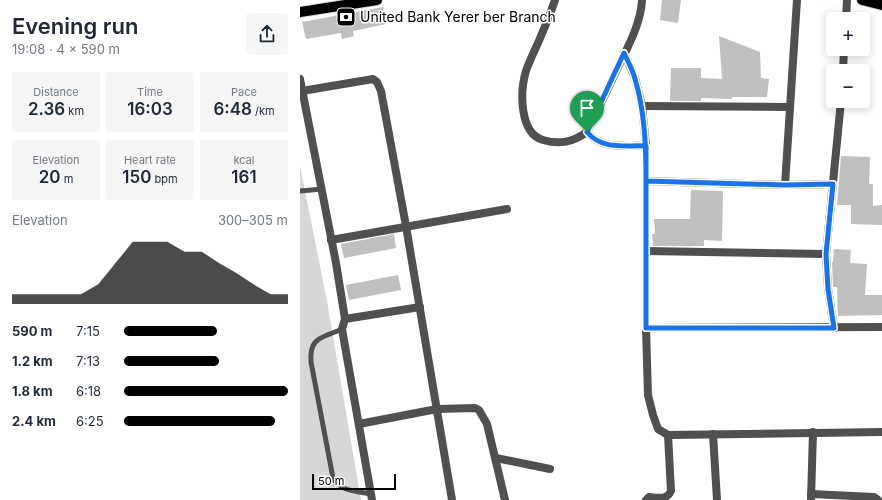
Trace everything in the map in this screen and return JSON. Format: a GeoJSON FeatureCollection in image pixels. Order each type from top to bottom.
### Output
{"type":"FeatureCollection","features":[{"type":"Feature","properties":{"kind":"main road"},"geometry":{"type":"LineString","coordinates":[[300,12],[377,0]]}},
{"type":"Feature","properties":{"kind":"main road"},"geometry":{"type":"LineString","coordinates":[[862,0],[882,5]]}},
{"type":"Feature","properties":{"kind":"street"},"geometry":{"type":"LineString","coordinates":[[555,0],[547,24],[526,71],[523,82],[524,116],[532,132],[541,139],[554,142],[567,142],[579,138],[587,132],[637,23],[642,0]]}},
{"type":"Feature","properties":{"kind":"street"},"geometry":{"type":"LineString","coordinates":[[785,185],[797,0]]}},
{"type":"Feature","properties":{"kind":"street"},"geometry":{"type":"LineString","coordinates":[[846,12],[847,0]]}},
{"type":"Feature","properties":{"kind":"street"},"geometry":{"type":"LineString","coordinates":[[624,53],[635,78],[642,106],[646,146],[646,328],[648,395],[658,429],[668,435],[882,432]]}},
{"type":"Feature","properties":{"kind":"street"},"geometry":{"type":"LineString","coordinates":[[300,79],[322,189],[345,319],[342,329],[348,371],[372,497]]}},
{"type":"Feature","properties":{"kind":"street"},"geometry":{"type":"LineString","coordinates":[[302,91],[373,79],[377,82],[381,91],[406,226],[452,500]]}},
{"type":"Feature","properties":{"kind":"street"},"geometry":{"type":"LineString","coordinates":[[642,106],[789,107]]}},
{"type":"Feature","properties":{"kind":"street"},"geometry":{"type":"LineString","coordinates":[[834,328],[828,289],[826,254],[840,108]]}},
{"type":"Feature","properties":{"kind":"street"},"geometry":{"type":"LineString","coordinates":[[587,132],[598,142],[605,145],[646,146]]}},
{"type":"Feature","properties":{"kind":"street"},"geometry":{"type":"LineString","coordinates":[[646,181],[785,185],[833,184]]}},
{"type":"Feature","properties":{"kind":"street"},"geometry":{"type":"LineString","coordinates":[[331,240],[507,209]]}},
{"type":"Feature","properties":{"kind":"street"},"geometry":{"type":"LineString","coordinates":[[646,251],[826,254]]}},
{"type":"Feature","properties":{"kind":"street"},"geometry":{"type":"LineString","coordinates":[[345,319],[420,307]]}},
{"type":"Feature","properties":{"kind":"street"},"geometry":{"type":"LineString","coordinates":[[646,328],[882,327]]}},
{"type":"Feature","properties":{"kind":"street"},"geometry":{"type":"LineString","coordinates":[[359,424],[437,409],[474,408],[479,410],[487,424],[496,458],[504,500]]}},
{"type":"Feature","properties":{"kind":"street"},"geometry":{"type":"LineString","coordinates":[[813,432],[811,497],[874,497],[878,500]]}},
{"type":"Feature","properties":{"kind":"street"},"geometry":{"type":"LineString","coordinates":[[713,434],[717,500]]}},
{"type":"Feature","properties":{"kind":"street"},"geometry":{"type":"LineString","coordinates":[[646,500],[649,497],[662,499],[667,497],[671,491],[668,435]]}},
{"type":"Feature","properties":{"kind":"street"},"geometry":{"type":"LineString","coordinates":[[496,458],[550,469]]}},
{"type":"Feature","properties":{"kind":"lane"},"geometry":{"type":"LineString","coordinates":[[300,191],[322,189]]}},
{"type":"Feature","properties":{"kind":"lane"},"geometry":{"type":"LineString","coordinates":[[342,329],[320,339],[313,344],[310,351],[311,362],[333,478],[337,484],[345,489],[372,497]]}},
{"type":"Feature","properties":{"kind":"shaded area"},"geometry":{"type":"Polygon","coordinates":[[[300,166],[327,301],[361,500],[300,500],[300,166]]]}},
{"type":"Feature","properties":{"kind":"building"},"geometry":{"type":"Polygon","coordinates":[[[662,0],[681,0],[678,23],[660,20],[662,0]]]}},
{"type":"Feature","properties":{"kind":"building"},"geometry":{"type":"Polygon","coordinates":[[[383,7],[386,24],[353,31],[354,36],[342,39],[341,33],[306,39],[302,22],[383,7]]]}},
{"type":"Feature","properties":{"kind":"building"},"geometry":{"type":"Polygon","coordinates":[[[719,36],[760,52],[761,78],[769,79],[767,97],[732,97],[732,99],[701,98],[701,101],[670,101],[671,68],[701,68],[701,78],[722,79],[719,36]]]}},
{"type":"Feature","properties":{"kind":"building"},"geometry":{"type":"Polygon","coordinates":[[[841,156],[870,157],[869,184],[873,184],[873,206],[882,205],[882,225],[851,224],[851,205],[837,205],[841,156]]]}},
{"type":"Feature","properties":{"kind":"building"},"geometry":{"type":"Polygon","coordinates":[[[691,190],[723,191],[722,241],[704,240],[704,246],[653,246],[652,234],[655,234],[654,219],[690,219],[691,190]]]}},
{"type":"Feature","properties":{"kind":"building"},"geometry":{"type":"Polygon","coordinates":[[[394,234],[396,248],[344,258],[341,244],[394,234]]]}},
{"type":"Feature","properties":{"kind":"building"},"geometry":{"type":"Polygon","coordinates":[[[834,249],[851,250],[850,263],[867,264],[865,295],[882,295],[882,315],[838,316],[837,287],[833,287],[832,262],[834,249]]]}},
{"type":"Feature","properties":{"kind":"building"},"geometry":{"type":"Polygon","coordinates":[[[398,275],[401,290],[349,300],[346,285],[398,275]]]}},
{"type":"Feature","properties":{"kind":"place","name":"United Bank Yerer ber Branch"},"geometry":{"type":"Point","coordinates":[346,17]}},
{"type":"Feature","properties":{"kind":"route"},"geometry":{"type":"LineString","coordinates":[[587,132],[591,137],[605,145],[646,146],[646,181],[646,328],[834,328],[828,289],[826,254],[833,184],[785,185],[646,181],[646,146],[642,106],[635,78],[624,53],[587,132]]}}]}
